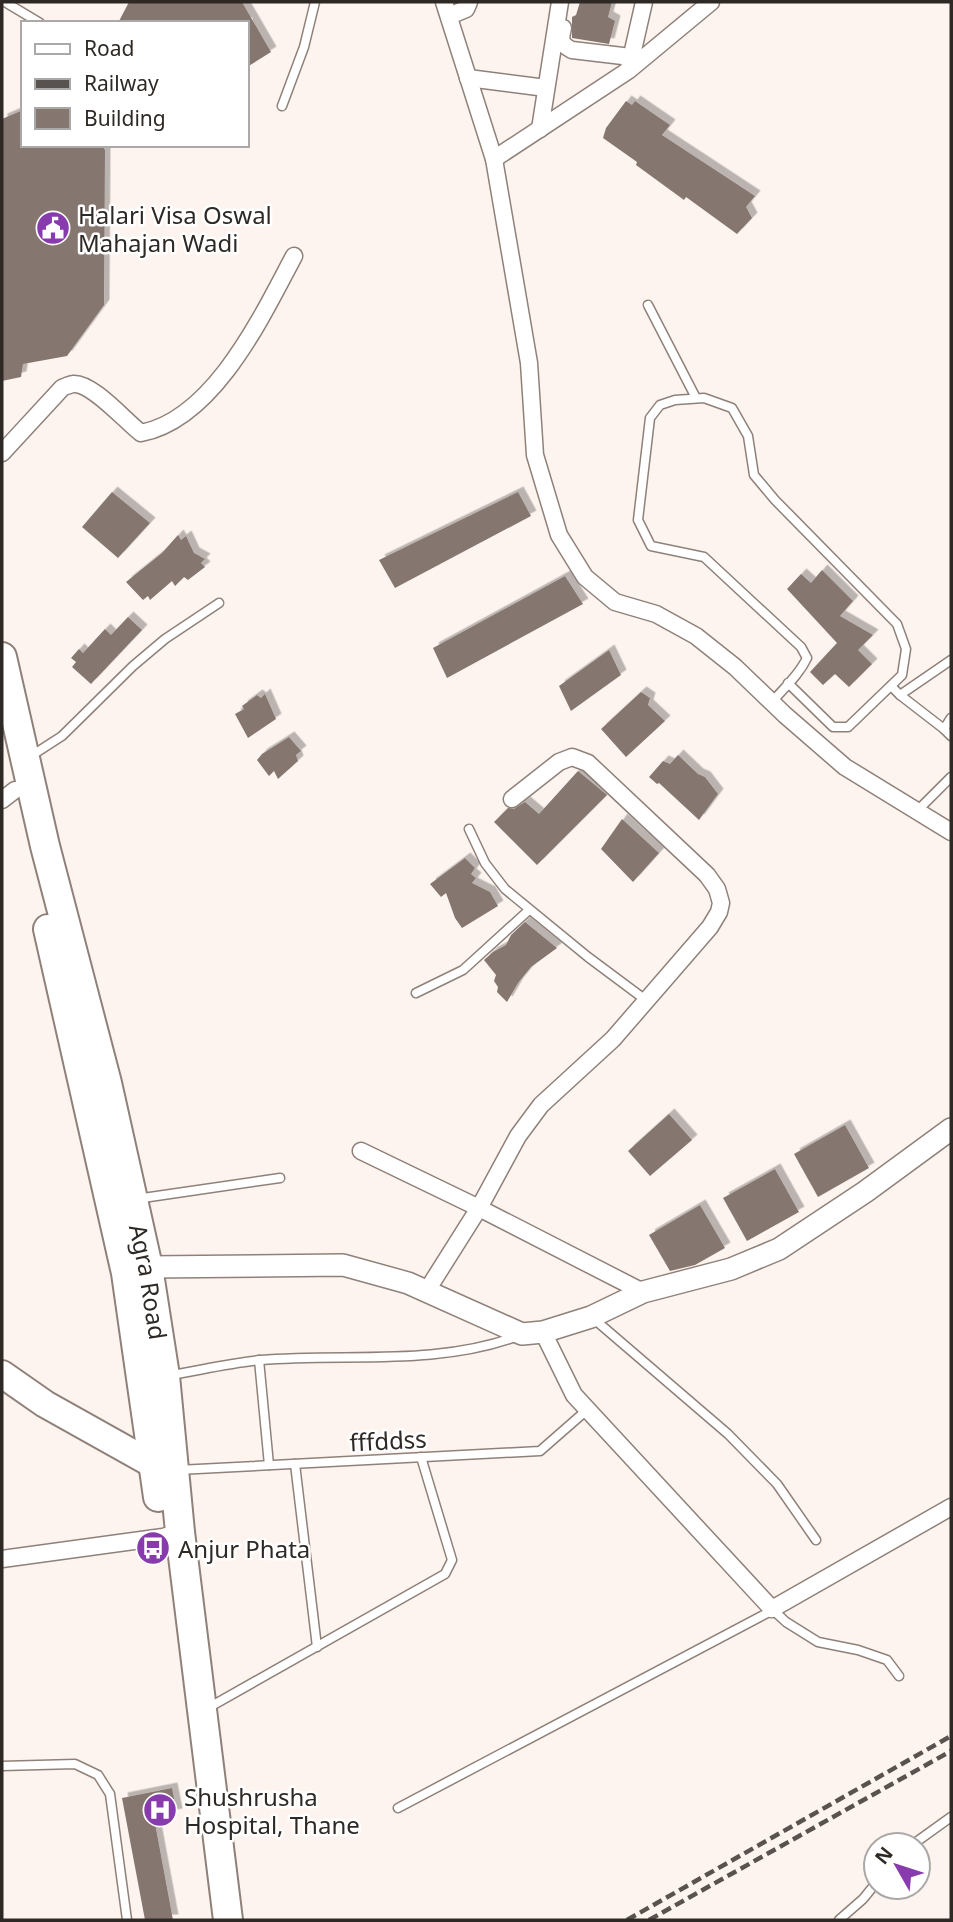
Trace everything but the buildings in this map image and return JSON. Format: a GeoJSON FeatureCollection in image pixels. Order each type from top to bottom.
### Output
{"type":"FeatureCollection","features":[{"type":"Feature","properties":{"kind":"highway","name":"Agra Road"},"geometry":{"type":"LineString","coordinates":[[2,657],[45,846],[107,1083],[133,1199],[137,1270],[164,1467]]}},
{"type":"Feature","properties":{"kind":"highway","name":"Agra Road"},"geometry":{"type":"LineString","coordinates":[[2,736],[8,795],[165,1376],[164,1467]]}},
{"type":"Feature","properties":{"kind":"highway"},"geometry":{"type":"LineString","coordinates":[[164,1467],[209,1920]]}},
{"type":"Feature","properties":{"kind":"highway"},"geometry":{"type":"LineString","coordinates":[[172,1535],[202,1712],[228,1920]]}},
{"type":"Feature","properties":{"kind":"main road"},"geometry":{"type":"LineString","coordinates":[[2,1374],[45,1404],[164,1467]]}},
{"type":"Feature","properties":{"kind":"street"},"geometry":{"type":"LineString","coordinates":[[469,2],[466,9],[446,9],[494,159],[529,363],[535,455],[559,535],[585,577],[615,602],[656,614],[696,636],[735,667],[845,767],[951,832]]}},
{"type":"Feature","properties":{"kind":"street"},"geometry":{"type":"LineString","coordinates":[[540,129],[560,2]]}},
{"type":"Feature","properties":{"kind":"street"},"geometry":{"type":"LineString","coordinates":[[568,2],[560,39],[563,46],[630,64]]}},
{"type":"Feature","properties":{"kind":"street"},"geometry":{"type":"LineString","coordinates":[[630,64],[644,2]]}},
{"type":"Feature","properties":{"kind":"street"},"geometry":{"type":"LineString","coordinates":[[494,159],[630,64],[711,2]]}},
{"type":"Feature","properties":{"kind":"street"},"geometry":{"type":"LineString","coordinates":[[468,78],[547,88]]}},
{"type":"Feature","properties":{"kind":"street"},"geometry":{"type":"LineString","coordinates":[[2,453],[62,388],[72,384],[82,385],[101,397],[141,433],[176,420],[193,408],[232,363],[256,326],[294,256]]}},
{"type":"Feature","properties":{"kind":"street"},"geometry":{"type":"LineString","coordinates":[[426,1292],[479,1208],[518,1136],[541,1105],[613,1039],[647,1001],[710,927],[721,903],[717,889],[707,875],[588,763],[572,757],[559,762],[512,799]]}},
{"type":"Feature","properties":{"kind":"street"},"geometry":{"type":"LineString","coordinates":[[532,1333],[591,1317],[643,1292],[730,1269],[779,1249],[865,1192],[951,1129]]}},
{"type":"Feature","properties":{"kind":"street"},"geometry":{"type":"LineString","coordinates":[[361,1151],[643,1292]]}},
{"type":"Feature","properties":{"kind":"street"},"geometry":{"type":"LineString","coordinates":[[137,1270],[343,1265],[408,1283],[532,1333],[574,1395],[773,1609],[951,1507]]}},
{"type":"Feature","properties":{"kind":"street"},"geometry":{"type":"LineString","coordinates":[[2,1559],[172,1535]]}},
{"type":"Feature","properties":{"kind":"lane"},"geometry":{"type":"LineString","coordinates":[[5,2],[37,21]]}},
{"type":"Feature","properties":{"kind":"lane"},"geometry":{"type":"LineString","coordinates":[[282,106],[304,47],[315,2]]}},
{"type":"Feature","properties":{"kind":"lane"},"geometry":{"type":"LineString","coordinates":[[648,305],[696,398]]}},
{"type":"Feature","properties":{"kind":"lane"},"geometry":{"type":"LineString","coordinates":[[772,702],[788,684],[802,669],[807,658],[801,647],[704,557],[651,546],[644,537],[638,520],[650,418],[660,405],[675,400],[704,398],[732,408],[748,436],[754,475],[775,500],[897,624],[906,649],[902,675],[848,727],[833,727],[788,684]]}},
{"type":"Feature","properties":{"kind":"lane"},"geometry":{"type":"LineString","coordinates":[[25,760],[62,736],[164,639],[219,603]]}},
{"type":"Feature","properties":{"kind":"lane"},"geometry":{"type":"LineString","coordinates":[[900,695],[951,660]]}},
{"type":"Feature","properties":{"kind":"lane"},"geometry":{"type":"LineString","coordinates":[[891,686],[951,736]]}},
{"type":"Feature","properties":{"kind":"lane"},"geometry":{"type":"LineString","coordinates":[[944,729],[951,718]]}},
{"type":"Feature","properties":{"kind":"lane"},"geometry":{"type":"LineString","coordinates":[[917,811],[951,777]]}},
{"type":"Feature","properties":{"kind":"lane"},"geometry":{"type":"LineString","coordinates":[[469,829],[485,863],[505,890],[647,1001]]}},
{"type":"Feature","properties":{"kind":"lane"},"geometry":{"type":"LineString","coordinates":[[416,993],[463,970],[529,910]]}},
{"type":"Feature","properties":{"kind":"lane"},"geometry":{"type":"LineString","coordinates":[[133,1199],[280,1178]]}},
{"type":"Feature","properties":{"kind":"lane"},"geometry":{"type":"LineString","coordinates":[[591,1317],[728,1434],[777,1484],[816,1540]]}},
{"type":"Feature","properties":{"kind":"lane"},"geometry":{"type":"LineString","coordinates":[[165,1376],[259,1360],[449,1353],[489,1346],[532,1333]]}},
{"type":"Feature","properties":{"kind":"lane"},"geometry":{"type":"LineString","coordinates":[[259,1360],[269,1465]]}},
{"type":"Feature","properties":{"kind":"lane","name":"fffddss"},"geometry":{"type":"LineString","coordinates":[[164,1467],[295,1464],[540,1451],[588,1409]]}},
{"type":"Feature","properties":{"kind":"lane"},"geometry":{"type":"LineString","coordinates":[[202,1712],[445,1574],[452,1560],[421,1457]]}},
{"type":"Feature","properties":{"kind":"lane"},"geometry":{"type":"LineString","coordinates":[[295,1464],[317,1647]]}},
{"type":"Feature","properties":{"kind":"lane"},"geometry":{"type":"LineString","coordinates":[[398,1808],[773,1609],[786,1622],[818,1642],[858,1650],[887,1660],[900,1676]]}},
{"type":"Feature","properties":{"kind":"lane"},"geometry":{"type":"LineString","coordinates":[[2,1766],[75,1764],[98,1775],[110,1794],[127,1920]]}},
{"type":"Feature","properties":{"kind":"lane"},"geometry":{"type":"LineString","coordinates":[[931,1831],[951,1816]]}},
{"type":"Feature","properties":{"kind":"lane"},"geometry":{"type":"LineString","coordinates":[[839,1920],[862,1900]]}},
{"type":"Feature","properties":{"kind":"railway"},"geometry":{"type":"LineString","coordinates":[[627,1920],[951,1736]]}},
{"type":"Feature","properties":{"kind":"railway"},"geometry":{"type":"LineString","coordinates":[[649,1920],[951,1751]]}},
{"type":"Feature","properties":{"kind":"place","name":"Halari Visa Oswal Mahajan Wadi"},"geometry":{"type":"Point","coordinates":[53,228]}},
{"type":"Feature","properties":{"kind":"place","name":"Anjur Phata"},"geometry":{"type":"Point","coordinates":[153,1548]}},
{"type":"Feature","properties":{"kind":"place","name":"Shushrusha Hospital, Thane"},"geometry":{"type":"Point","coordinates":[160,1810]}}]}
